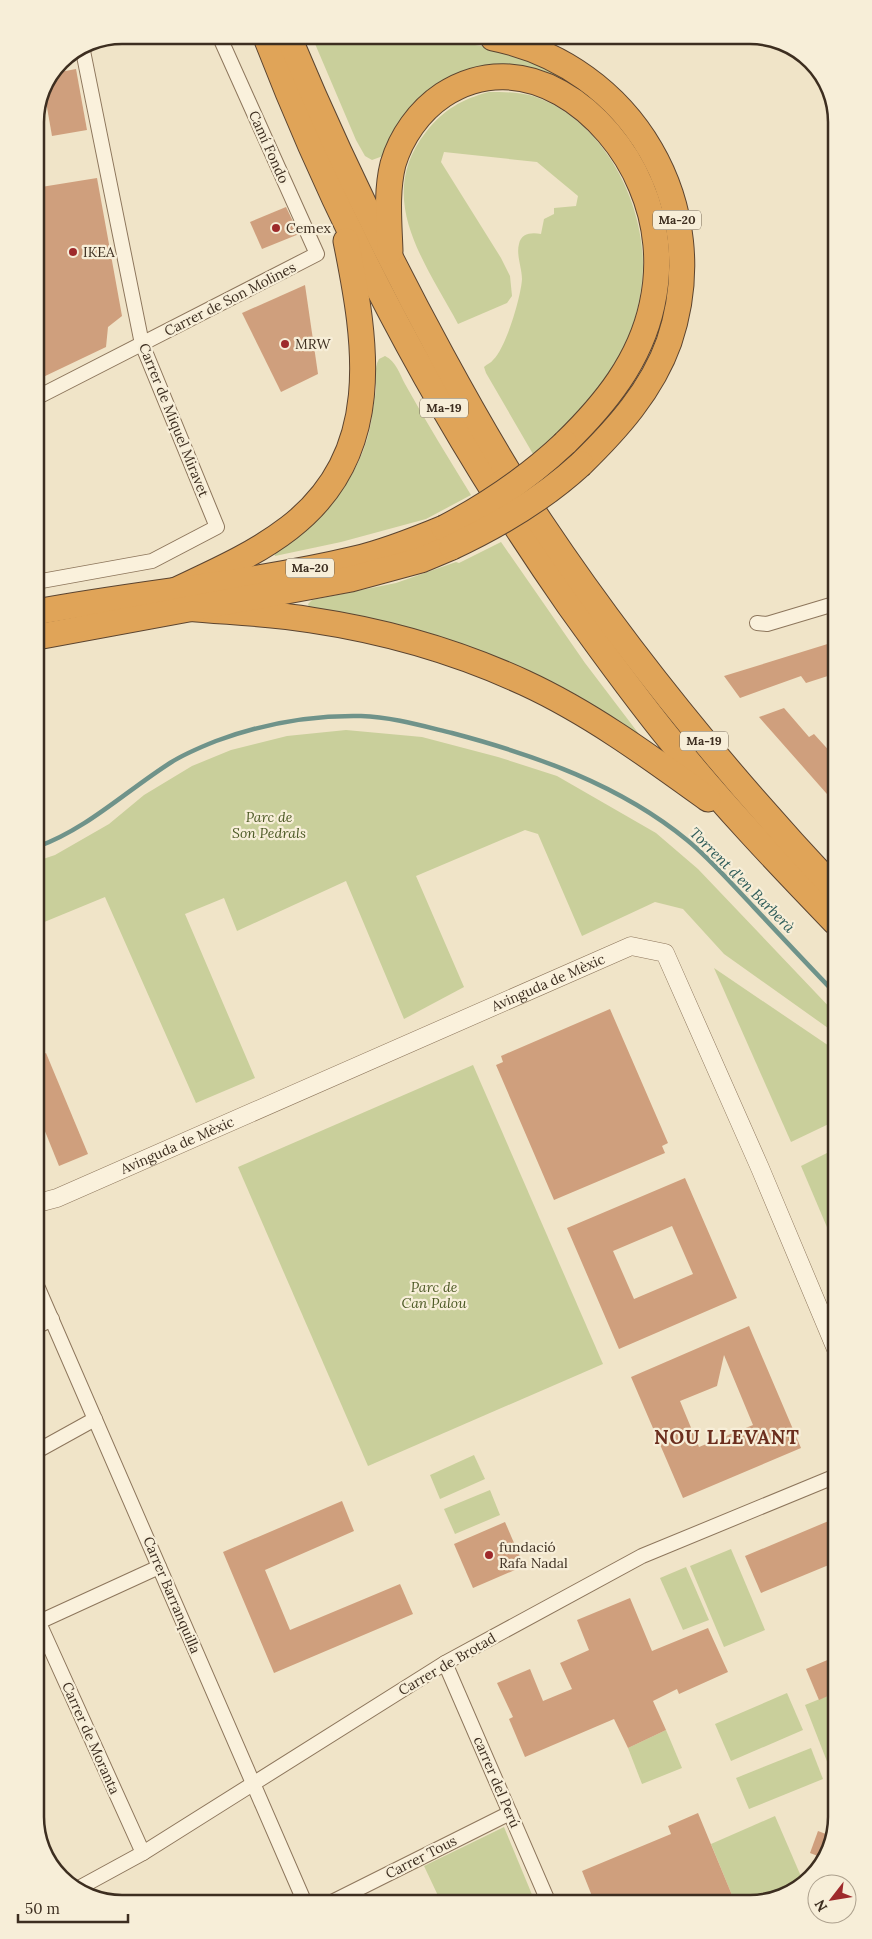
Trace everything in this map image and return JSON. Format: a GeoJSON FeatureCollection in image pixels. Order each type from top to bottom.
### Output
{"type":"FeatureCollection","features":[{"type":"Feature","properties":{"kind":"highway","name":"Ma-19"},"geometry":{"type":"LineString","coordinates":[[269,44],[340,211],[413,354],[453,424],[520,533],[626,684],[671,742],[740,822],[828,916]]}},
{"type":"Feature","properties":{"kind":"highway","name":"Ma-19"},"geometry":{"type":"LineString","coordinates":[[292,44],[345,167],[390,258],[452,374],[496,451],[540,522],[585,586],[683,717],[789,840],[828,882]]}},
{"type":"Feature","properties":{"kind":"highway","name":"Ma-20"},"geometry":{"type":"LineString","coordinates":[[448,538],[480,534],[523,510],[565,479],[612,433],[651,381],[669,342],[678,307],[682,276],[681,244],[677,216],[657,160],[638,130],[616,103],[589,80],[556,58],[517,44]]}},
{"type":"Feature","properties":{"kind":"highway","name":"Ma-20"},"geometry":{"type":"LineString","coordinates":[[44,611],[179,600],[351,579],[421,560],[448,538],[471,514],[540,466],[602,404],[633,358],[648,322],[656,285],[656,242],[646,200],[626,156],[604,128],[587,111],[565,94],[548,85],[532,80],[505,77],[469,82],[449,92],[427,107],[410,129],[397,153],[393,166],[389,192],[390,258]]}},
{"type":"Feature","properties":{"kind":"highway"},"geometry":{"type":"LineString","coordinates":[[179,600],[290,527],[304,515],[328,486],[347,454],[358,418],[364,364],[362,334],[352,268],[340,211]]}},
{"type":"Feature","properties":{"kind":"highway","name":"Ma-20"},"geometry":{"type":"LineString","coordinates":[[44,636],[179,600]]}},
{"type":"Feature","properties":{"kind":"highway"},"geometry":{"type":"LineString","coordinates":[[179,600],[310,619],[366,630],[478,662],[527,684],[578,712],[636,748],[740,822]]}},
{"type":"Feature","properties":{"kind":"street","name":"Camí Fondo"},"geometry":{"type":"LineString","coordinates":[[223,44],[317,254]]}},
{"type":"Feature","properties":{"kind":"street","name":"Carrer de Miquel Miravet"},"geometry":{"type":"LineString","coordinates":[[44,581],[152,561],[217,527],[142,344],[84,54]]}},
{"type":"Feature","properties":{"kind":"street","name":"Carrer de Son Molines"},"geometry":{"type":"LineString","coordinates":[[44,394],[317,254]]}},
{"type":"Feature","properties":{"kind":"street"},"geometry":{"type":"LineString","coordinates":[[757,623],[767,624],[828,606]]}},
{"type":"Feature","properties":{"kind":"street","name":"Avinguda de Mèxic"},"geometry":{"type":"LineString","coordinates":[[44,1202],[631,946],[665,953],[760,1168],[828,1330]]}},
{"type":"Feature","properties":{"kind":"street","name":"Carrer Barranquilla"},"geometry":{"type":"LineString","coordinates":[[44,1301],[302,1895]]}},
{"type":"Feature","properties":{"kind":"street"},"geometry":{"type":"LineString","coordinates":[[44,1323],[52,1319]]}},
{"type":"Feature","properties":{"kind":"street"},"geometry":{"type":"LineString","coordinates":[[44,1447],[95,1419]]}},
{"type":"Feature","properties":{"kind":"street","name":"Carrer de Brotad"},"geometry":{"type":"LineString","coordinates":[[84,1886],[143,1853],[446,1663],[642,1556],[828,1479]]}},
{"type":"Feature","properties":{"kind":"street"},"geometry":{"type":"LineString","coordinates":[[44,1620],[160,1567]]}},
{"type":"Feature","properties":{"kind":"street","name":"Carrer de Moranta"},"geometry":{"type":"LineString","coordinates":[[44,1633],[143,1853]]}},
{"type":"Feature","properties":{"kind":"street","name":"carrer del Perú"},"geometry":{"type":"LineString","coordinates":[[446,1663],[544,1895]]}},
{"type":"Feature","properties":{"kind":"street","name":"Carrer Tous"},"geometry":{"type":"LineString","coordinates":[[346,1895],[510,1813]]}},
{"type":"Feature","properties":{"kind":"green space"},"geometry":{"type":"Polygon","coordinates":[[[315,44],[475,45],[501,49],[571,79],[568,84],[490,67],[383,156],[372,160],[365,156],[356,140],[315,44]]]}},
{"type":"Feature","properties":{"kind":"green space"},"geometry":{"type":"Polygon","coordinates":[[[489,92],[515,93],[541,99],[564,111],[584,127],[602,146],[628,192],[642,243],[643,268],[639,304],[631,330],[620,355],[588,402],[533,454],[484,367],[492,361],[503,345],[516,309],[522,279],[518,253],[520,240],[527,234],[541,234],[544,219],[554,214],[554,208],[576,206],[578,196],[537,162],[444,152],[441,162],[501,258],[510,276],[512,296],[507,303],[458,324],[420,253],[410,230],[405,205],[404,181],[411,157],[426,132],[439,117],[454,106],[489,92]]]}},
{"type":"Feature","properties":{"kind":"green space"},"geometry":{"type":"Polygon","coordinates":[[[385,356],[397,368],[471,495],[426,519],[341,542],[275,556],[274,552],[292,540],[324,511],[350,477],[368,438],[376,392],[376,366],[379,359],[385,356]]]}},
{"type":"Feature","properties":{"kind":"green space"},"geometry":{"type":"Polygon","coordinates":[[[501,542],[585,663],[645,742],[623,730],[310,610],[308,604],[312,600],[396,583],[456,562],[459,563],[501,542]]]}},
{"type":"Feature","properties":{"kind":"green space","name":"Parc de Son Pedrals"},"geometry":{"type":"Polygon","coordinates":[[[346,730],[422,737],[498,757],[557,776],[656,833],[698,869],[828,1006],[828,1028],[724,954],[683,909],[655,902],[582,936],[538,834],[525,830],[416,876],[464,987],[404,1019],[346,881],[237,931],[224,898],[185,914],[255,1078],[196,1103],[105,897],[44,922],[44,859],[55,855],[109,824],[144,795],[192,766],[231,750],[287,736],[346,730]]]}},
{"type":"Feature","properties":{"kind":"green space"},"geometry":{"type":"Polygon","coordinates":[[[714,968],[828,1045],[828,1124],[791,1142],[714,968]]]}},
{"type":"Feature","properties":{"kind":"green space","name":"Parc de Can Palou"},"geometry":{"type":"Polygon","coordinates":[[[473,1065],[603,1364],[368,1466],[238,1167],[473,1065]]]}},
{"type":"Feature","properties":{"kind":"green space"},"geometry":{"type":"Polygon","coordinates":[[[828,1152],[828,1230],[801,1166],[828,1152]]]}},
{"type":"Feature","properties":{"kind":"green space"},"geometry":{"type":"Polygon","coordinates":[[[474,1455],[485,1479],[440,1499],[430,1475],[474,1455]]]}},
{"type":"Feature","properties":{"kind":"green space"},"geometry":{"type":"Polygon","coordinates":[[[490,1490],[500,1515],[455,1534],[444,1509],[490,1490]]]}},
{"type":"Feature","properties":{"kind":"green space"},"geometry":{"type":"Polygon","coordinates":[[[731,1549],[765,1630],[724,1647],[690,1566],[731,1549]]]}},
{"type":"Feature","properties":{"kind":"green space"},"geometry":{"type":"Polygon","coordinates":[[[686,1567],[709,1620],[683,1630],[660,1578],[686,1567]]]}},
{"type":"Feature","properties":{"kind":"green space"},"geometry":{"type":"Polygon","coordinates":[[[787,1693],[803,1730],[731,1761],[715,1724],[787,1693]]]}},
{"type":"Feature","properties":{"kind":"green space"},"geometry":{"type":"Polygon","coordinates":[[[828,1696],[828,1764],[805,1705],[828,1696]]]}},
{"type":"Feature","properties":{"kind":"green space"},"geometry":{"type":"Polygon","coordinates":[[[666,1730],[682,1768],[642,1784],[628,1748],[666,1730]]]}},
{"type":"Feature","properties":{"kind":"green space"},"geometry":{"type":"Polygon","coordinates":[[[811,1748],[823,1779],[749,1809],[736,1778],[811,1748]]]}},
{"type":"Feature","properties":{"kind":"green space"},"geometry":{"type":"Polygon","coordinates":[[[775,1816],[801,1876],[793,1882],[775,1891],[760,1895],[732,1895],[711,1844],[775,1816]]]}},
{"type":"Feature","properties":{"kind":"green space"},"geometry":{"type":"Polygon","coordinates":[[[504,1827],[532,1895],[438,1895],[424,1866],[504,1827]]]}},
{"type":"Feature","properties":{"kind":"building"},"geometry":{"type":"Polygon","coordinates":[[[76,69],[87,130],[52,136],[46,103],[50,92],[63,71],[76,69]]]}},
{"type":"Feature","properties":{"kind":"building","name":"IKEA"},"geometry":{"type":"Polygon","coordinates":[[[97,178],[122,316],[108,327],[106,347],[44,377],[44,187],[97,178]]]}},
{"type":"Feature","properties":{"kind":"building","name":"Cemex"},"geometry":{"type":"Polygon","coordinates":[[[286,207],[299,234],[262,249],[250,222],[286,207]]]}},
{"type":"Feature","properties":{"kind":"building","name":"MRW"},"geometry":{"type":"Polygon","coordinates":[[[305,285],[318,374],[281,392],[242,313],[305,285]]]}},
{"type":"Feature","properties":{"kind":"building"},"geometry":{"type":"Polygon","coordinates":[[[828,644],[828,676],[806,683],[801,676],[740,698],[724,676],[828,644]]]}},
{"type":"Feature","properties":{"kind":"building"},"geometry":{"type":"Polygon","coordinates":[[[784,708],[809,737],[814,734],[828,749],[828,795],[759,717],[784,708]]]}},
{"type":"Feature","properties":{"kind":"building"},"geometry":{"type":"Polygon","coordinates":[[[610,1009],[668,1143],[662,1146],[665,1153],[554,1200],[496,1065],[503,1062],[501,1056],[610,1009]]]}},
{"type":"Feature","properties":{"kind":"building"},"geometry":{"type":"Polygon","coordinates":[[[46,1053],[88,1154],[59,1166],[44,1129],[44,1054],[46,1053]]]}},
{"type":"Feature","properties":{"kind":"building"},"geometry":{"type":"Polygon","coordinates":[[[685,1178],[737,1298],[619,1349],[567,1228],[685,1178]],[[672,1226],[613,1251],[634,1299],[693,1274],[672,1226]]]}},
{"type":"Feature","properties":{"kind":"building"},"geometry":{"type":"Polygon","coordinates":[[[749,1326],[801,1448],[683,1498],[631,1377],[749,1326]],[[724,1355],[717,1386],[680,1401],[699,1447],[753,1425],[724,1355]]]}},
{"type":"Feature","properties":{"kind":"building"},"geometry":{"type":"Polygon","coordinates":[[[342,1501],[354,1531],[265,1570],[290,1630],[400,1584],[413,1614],[274,1673],[223,1552],[342,1501]]]}},
{"type":"Feature","properties":{"kind":"building"},"geometry":{"type":"Polygon","coordinates":[[[828,1521],[828,1565],[761,1593],[745,1556],[828,1521]]]}},
{"type":"Feature","properties":{"kind":"building","name":"fundació Rafa Nadal"},"geometry":{"type":"Polygon","coordinates":[[[505,1522],[524,1566],[473,1588],[454,1544],[505,1522]]]}},
{"type":"Feature","properties":{"kind":"building"},"geometry":{"type":"Polygon","coordinates":[[[630,1598],[652,1651],[708,1628],[728,1672],[679,1694],[677,1689],[653,1701],[666,1730],[628,1748],[614,1719],[525,1757],[509,1719],[513,1717],[497,1683],[530,1669],[543,1701],[572,1689],[560,1663],[589,1650],[577,1620],[630,1598]]]}},
{"type":"Feature","properties":{"kind":"building"},"geometry":{"type":"Polygon","coordinates":[[[828,1660],[828,1696],[819,1700],[806,1669],[828,1660]]]}},
{"type":"Feature","properties":{"kind":"building"},"geometry":{"type":"Polygon","coordinates":[[[698,1813],[732,1895],[592,1895],[582,1871],[671,1834],[668,1826],[698,1813]]]}},
{"type":"Feature","properties":{"kind":"building"},"geometry":{"type":"Polygon","coordinates":[[[818,1831],[826,1834],[818,1856],[810,1853],[818,1831]]]}},
{"type":"Feature","properties":{"kind":"waterway","name":"Torrent d'en Barberà"},"geometry":{"type":"LineString","coordinates":[[44,844],[89,820],[175,760],[233,735],[269,725],[324,717],[361,716],[396,720],[452,733],[514,751],[576,774],[634,803],[687,840],[703,854],[828,986]]}},
{"type":"Feature","properties":{"kind":"place","name":"Cemex"},"geometry":{"type":"Point","coordinates":[276,228]}},
{"type":"Feature","properties":{"kind":"place","name":"IKEA"},"geometry":{"type":"Point","coordinates":[73,252]}},
{"type":"Feature","properties":{"kind":"place","name":"MRW"},"geometry":{"type":"Point","coordinates":[285,344]}},
{"type":"Feature","properties":{"kind":"place","name":"fundació Rafa Nadal"},"geometry":{"type":"Point","coordinates":[489,1555]}},
{"type":"Feature","properties":{"kind":"district","name":"NOU LLEVANT"},"geometry":{"type":"Point","coordinates":[727,1437]}}]}
